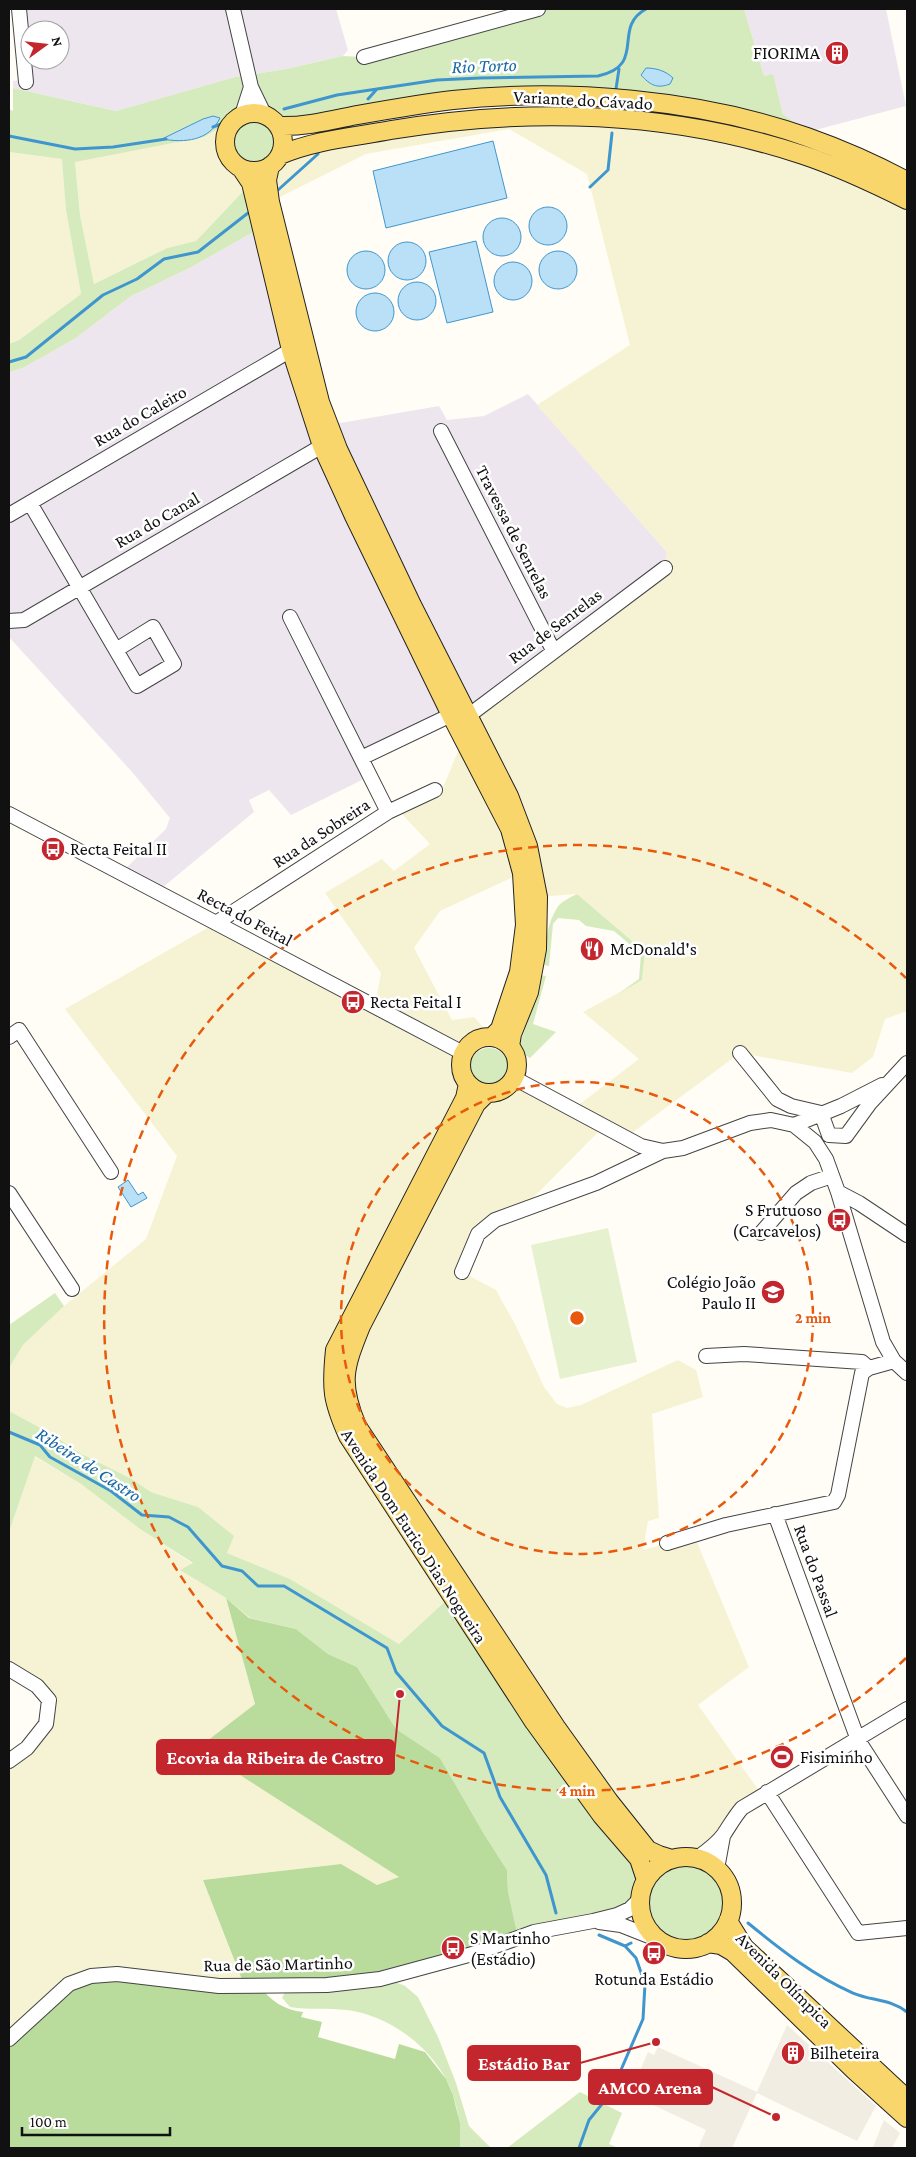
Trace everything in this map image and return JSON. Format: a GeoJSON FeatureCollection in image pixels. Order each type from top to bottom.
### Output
{"type":"FeatureCollection","features":[{"type":"Feature","properties":{"kind":"main road","name":"Variante do Cávado"},"geometry":{"type":"LineString","coordinates":[[272,121],[301,126],[409,106],[454,100],[546,96],[634,100],[693,109],[770,126],[840,150],[907,180]]}},
{"type":"Feature","properties":{"kind":"main road"},"geometry":{"type":"LineString","coordinates":[[492,1037],[500,1029],[519,972],[525,925],[522,873],[510,829],[459,715],[367,511],[338,449],[320,402],[270,202],[267,180],[282,145],[282,135],[272,121],[258,113],[242,116],[232,123],[225,139],[228,156],[241,168],[251,183],[291,350],[322,446],[354,516],[459,715],[508,796],[528,846],[538,897],[538,949],[529,992],[512,1034],[510,1046]]}},
{"type":"Feature","properties":{"kind":"main road","name":"Variante do Cávado"},"geometry":{"type":"LineString","coordinates":[[275,160],[305,146],[411,127],[456,121],[591,116],[631,119],[725,135],[776,147],[836,168],[907,200]]}},
{"type":"Feature","properties":{"kind":"main road"},"geometry":{"type":"LineString","coordinates":[[241,168],[256,171],[275,160]]}},
{"type":"Feature","properties":{"kind":"main road"},"geometry":{"type":"LineString","coordinates":[[492,1037],[498,1038],[510,1046],[517,1062],[514,1078],[502,1090],[486,1094],[473,1089],[460,1070],[463,1053],[475,1040],[492,1037]]}},
{"type":"Feature","properties":{"kind":"main road","name":"Avenida Dom Eurico Dias Nogueira"},"geometry":{"type":"LineString","coordinates":[[468,1084],[465,1098],[335,1350],[332,1380],[335,1408],[348,1436],[534,1722],[602,1816],[639,1859],[646,1880]]}},
{"type":"Feature","properties":{"kind":"main road","name":"Avenida Dom Eurico Dias Nogueira"},"geometry":{"type":"LineString","coordinates":[[486,1094],[476,1104],[361,1326],[348,1358],[345,1379],[347,1404],[357,1426],[556,1727],[609,1801],[648,1850],[659,1856],[672,1859]]}},
{"type":"Feature","properties":{"kind":"main road"},"geometry":{"type":"LineString","coordinates":[[659,1940],[644,1922],[640,1899],[646,1880],[657,1867],[672,1859],[684,1856],[697,1858],[717,1868]]}},
{"type":"Feature","properties":{"kind":"main road","name":"Avenida Olímpica"},"geometry":{"type":"LineString","coordinates":[[659,1940],[682,1948],[700,1947],[720,1934],[728,1921],[732,1908],[732,1895],[727,1882],[717,1868]]}},
{"type":"Feature","properties":{"kind":"main road","name":"Avenida Olímpica"},"geometry":{"type":"LineString","coordinates":[[728,1921],[744,1947],[907,2099]]}},
{"type":"Feature","properties":{"kind":"main road","name":"Avenida Olímpica"},"geometry":{"type":"LineString","coordinates":[[708,1943],[721,1945],[733,1952],[854,2070],[907,2118]]}},
{"type":"Feature","properties":{"kind":"street"},"geometry":{"type":"LineString","coordinates":[[19,9],[26,82]]}},
{"type":"Feature","properties":{"kind":"street"},"geometry":{"type":"LineString","coordinates":[[233,9],[251,87],[272,121]]}},
{"type":"Feature","properties":{"kind":"street"},"geometry":{"type":"LineString","coordinates":[[364,57],[538,9]]}},
{"type":"Feature","properties":{"kind":"street"},"geometry":{"type":"LineString","coordinates":[[242,116],[251,87]]}},
{"type":"Feature","properties":{"kind":"street","name":"Rua do Caleiro"},"geometry":{"type":"LineString","coordinates":[[9,514],[291,350]]}},
{"type":"Feature","properties":{"kind":"street","name":"Travessa de Senrelas"},"geometry":{"type":"LineString","coordinates":[[441,431],[553,650]]}},
{"type":"Feature","properties":{"kind":"street","name":"Rua do Canal"},"geometry":{"type":"LineString","coordinates":[[9,621],[24,620],[322,446]]}},
{"type":"Feature","properties":{"kind":"street"},"geometry":{"type":"LineString","coordinates":[[30,503],[116,650]]}},
{"type":"Feature","properties":{"kind":"street","name":"Rua de Senrelas"},"geometry":{"type":"LineString","coordinates":[[459,715],[553,650],[665,568]]}},
{"type":"Feature","properties":{"kind":"street","name":"Rua da Sobreira"},"geometry":{"type":"LineString","coordinates":[[216,923],[388,812],[290,617]]}},
{"type":"Feature","properties":{"kind":"street"},"geometry":{"type":"LineString","coordinates":[[361,758],[459,715]]}},
{"type":"Feature","properties":{"kind":"street"},"geometry":{"type":"LineString","coordinates":[[388,812],[435,790]]}},
{"type":"Feature","properties":{"kind":"street","name":"Recta do Feital"},"geometry":{"type":"LineString","coordinates":[[9,814],[463,1053]]}},
{"type":"Feature","properties":{"kind":"street"},"geometry":{"type":"LineString","coordinates":[[9,1037],[19,1030],[111,1172]]}},
{"type":"Feature","properties":{"kind":"street"},"geometry":{"type":"LineString","coordinates":[[740,1053],[778,1099],[791,1106],[820,1114]]}},
{"type":"Feature","properties":{"kind":"street"},"geometry":{"type":"LineString","coordinates":[[820,1114],[829,1135],[846,1136],[870,1102],[907,1064]]}},
{"type":"Feature","properties":{"kind":"street"},"geometry":{"type":"LineString","coordinates":[[794,1125],[841,1106],[897,1076]]}},
{"type":"Feature","properties":{"kind":"street"},"geometry":{"type":"LineString","coordinates":[[514,1078],[641,1146],[663,1151]]}},
{"type":"Feature","properties":{"kind":"street"},"geometry":{"type":"LineString","coordinates":[[462,1272],[478,1234],[495,1220],[596,1183],[663,1151],[683,1148],[750,1123],[771,1120],[794,1125],[815,1142],[826,1159],[838,1192],[883,1342],[894,1361],[907,1373]]}},
{"type":"Feature","properties":{"kind":"street"},"geometry":{"type":"LineString","coordinates":[[761,1233],[796,1192],[811,1183],[832,1176]]}},
{"type":"Feature","properties":{"kind":"street"},"geometry":{"type":"LineString","coordinates":[[838,1192],[859,1202],[907,1235]]}},
{"type":"Feature","properties":{"kind":"street"},"geometry":{"type":"LineString","coordinates":[[9,1193],[72,1288]]}},
{"type":"Feature","properties":{"kind":"street"},"geometry":{"type":"LineString","coordinates":[[706,1356],[744,1354],[862,1362],[869,1368],[894,1361]]}},
{"type":"Feature","properties":{"kind":"street","name":"Rua do Passal"},"geometry":{"type":"LineString","coordinates":[[869,1368],[862,1374],[838,1494],[834,1502],[775,1514],[858,1740],[907,1816]]}},
{"type":"Feature","properties":{"kind":"street"},"geometry":{"type":"LineString","coordinates":[[667,1543],[775,1514]]}},
{"type":"Feature","properties":{"kind":"street"},"geometry":{"type":"LineString","coordinates":[[9,1669],[37,1686],[49,1700],[46,1724],[27,1748],[9,1761]]}},
{"type":"Feature","properties":{"kind":"street"},"geometry":{"type":"LineString","coordinates":[[697,1858],[723,1835],[733,1818],[742,1808],[907,1709]]}},
{"type":"Feature","properties":{"kind":"street"},"geometry":{"type":"LineString","coordinates":[[766,1792],[858,1933],[907,1928]]}},
{"type":"Feature","properties":{"kind":"street"},"geometry":{"type":"LineString","coordinates":[[717,1868],[723,1835]]}},
{"type":"Feature","properties":{"kind":"street","name":"Rua de São Martinho"},"geometry":{"type":"LineString","coordinates":[[9,2039],[69,1984],[91,1976],[118,1974],[219,1986],[352,1983],[380,1979],[457,1958],[534,1932],[593,1921],[630,1909],[640,1899]]}},
{"type":"Feature","properties":{"kind":"street","name":"Rua de São Martinho"},"geometry":{"type":"LineString","coordinates":[[593,1921],[621,1925],[659,1940]]}},
{"type":"Feature","properties":{"kind":"shaded area"},"geometry":{"type":"Polygon","coordinates":[[[13,9],[336,9],[348,50],[343,56],[286,69],[235,77],[116,111],[13,88],[13,81],[20,80],[13,9]]]}},
{"type":"Feature","properties":{"kind":"shaded area","name":"FIORIMA"},"geometry":{"type":"Polygon","coordinates":[[[744,9],[886,9],[906,106],[808,132],[783,114],[773,75],[764,76],[744,9]]]}},
{"type":"Feature","properties":{"kind":"shaded area"},"geometry":{"type":"Polygon","coordinates":[[[501,118],[725,135],[907,200],[907,1011],[885,1019],[873,1057],[852,1073],[740,1053],[625,1138],[603,1127],[534,1197],[538,1205],[495,1220],[462,1272],[496,1290],[516,1326],[544,1387],[557,1404],[567,1408],[581,1405],[678,1360],[696,1370],[703,1397],[652,1414],[659,1518],[648,1521],[643,1550],[694,1535],[749,1667],[698,1705],[762,1795],[723,1835],[691,1857],[678,1857],[648,1850],[357,1426],[348,1358],[486,1094],[503,1090],[514,1078],[572,1110],[639,1059],[583,1012],[642,980],[645,952],[577,894],[538,897],[468,716],[665,568],[667,552],[537,405],[630,345],[587,174],[509,129],[366,154],[270,202],[280,155],[501,118]]]}},
{"type":"Feature","properties":{"kind":"shaded area"},"geometry":{"type":"Polygon","coordinates":[[[231,121],[225,139],[225,148],[228,156],[251,183],[196,241],[167,248],[94,284],[80,215],[75,161],[204,137],[231,121]]]}},
{"type":"Feature","properties":{"kind":"shaded area"},"geometry":{"type":"Polygon","coordinates":[[[9,152],[63,159],[66,210],[81,294],[19,340],[9,344],[9,152]]]}},
{"type":"Feature","properties":{"kind":"shaded area"},"geometry":{"type":"Polygon","coordinates":[[[262,227],[291,350],[451,715],[362,758],[370,776],[291,815],[269,790],[249,800],[254,812],[157,892],[121,873],[166,829],[170,818],[133,773],[9,637],[9,372],[23,368],[76,338],[131,296],[190,268],[262,227]]]}},
{"type":"Feature","properties":{"kind":"shaded area"},"geometry":{"type":"Polygon","coordinates":[[[528,394],[667,552],[665,568],[468,716],[329,425],[439,406],[447,420],[484,416],[528,394]]]}},
{"type":"Feature","properties":{"kind":"shaded area"},"geometry":{"type":"Polygon","coordinates":[[[463,739],[522,873],[440,911],[414,948],[452,1020],[474,1017],[492,1037],[475,1040],[463,1053],[461,1069],[468,1084],[332,1380],[452,1595],[399,1644],[290,1579],[226,1553],[198,1507],[151,1492],[130,1478],[80,1453],[50,1433],[9,1411],[9,1368],[23,1345],[64,1306],[146,1239],[177,1156],[65,1009],[216,923],[375,1006],[381,973],[325,893],[382,859],[394,871],[430,844],[402,814],[388,812],[435,790],[442,790],[463,739]]]}},
{"type":"Feature","properties":{"kind":"shaded area"},"geometry":{"type":"Polygon","coordinates":[[[34,1456],[81,1484],[140,1529],[193,1564],[180,1570],[226,1598],[255,1704],[199,1748],[400,1877],[377,1885],[341,1864],[203,1880],[244,1986],[9,2039],[9,1761],[46,1724],[49,1700],[9,1669],[9,1532],[34,1456]]]}},
{"type":"Feature","properties":{"kind":"shaded area"},"geometry":{"type":"Polygon","coordinates":[[[787,2025],[876,2106],[857,2141],[757,2093],[732,2148],[698,2148],[706,2130],[630,2094],[648,2052],[654,2055],[658,2047],[757,2092],[787,2025]]]}},
{"type":"Feature","properties":{"kind":"shaded area"},"geometry":{"type":"Polygon","coordinates":[[[884,2120],[900,2133],[892,2148],[875,2148],[873,2147],[884,2120]]]}},
{"type":"Feature","properties":{"kind":"green space"},"geometry":{"type":"Polygon","coordinates":[[[538,9],[744,9],[764,76],[773,74],[783,114],[808,132],[546,96],[278,126],[265,116],[254,96],[242,115],[204,137],[75,162],[80,215],[94,284],[167,248],[196,241],[251,183],[262,227],[190,268],[131,296],[76,338],[23,368],[9,372],[9,344],[19,340],[81,294],[66,210],[62,159],[9,152],[9,109],[13,111],[13,88],[116,111],[235,77],[286,69],[343,56],[364,57],[538,9]]]}},
{"type":"Feature","properties":{"kind":"green space"},"geometry":{"type":"Polygon","coordinates":[[[258,121],[266,124],[272,130],[275,142],[272,154],[266,160],[250,163],[242,160],[236,154],[233,138],[236,130],[242,124],[258,121]]]}},
{"type":"Feature","properties":{"kind":"green space"},"geometry":{"type":"Polygon","coordinates":[[[577,894],[645,952],[642,980],[618,994],[639,979],[641,954],[614,931],[586,926],[579,920],[558,918],[553,924],[549,966],[544,965],[547,936],[553,915],[561,904],[577,894]]]}},
{"type":"Feature","properties":{"kind":"green space"},"geometry":{"type":"Polygon","coordinates":[[[541,975],[546,976],[533,1024],[556,1032],[530,1058],[521,1053],[520,1043],[534,1003],[541,975]]]}},
{"type":"Feature","properties":{"kind":"green space"},"geometry":{"type":"Polygon","coordinates":[[[489,1048],[502,1054],[508,1067],[502,1080],[489,1086],[476,1080],[470,1067],[476,1054],[489,1048]]]}},
{"type":"Feature","properties":{"kind":"green space"},"geometry":{"type":"Polygon","coordinates":[[[608,1228],[637,1362],[560,1379],[531,1245],[608,1228]]]}},
{"type":"Feature","properties":{"kind":"green space"},"geometry":{"type":"Polygon","coordinates":[[[55,1293],[64,1306],[23,1345],[9,1368],[9,1325],[55,1293]]]}},
{"type":"Feature","properties":{"kind":"green space"},"geometry":{"type":"Polygon","coordinates":[[[9,1411],[50,1433],[80,1453],[130,1478],[151,1492],[198,1507],[234,1536],[227,1553],[290,1579],[399,1644],[452,1595],[646,1880],[640,1899],[630,1909],[518,1937],[508,1891],[507,1870],[440,1758],[396,1729],[357,1667],[328,1654],[296,1629],[250,1618],[226,1598],[180,1570],[193,1563],[140,1529],[81,1484],[35,1456],[9,1532],[9,1411]]]}},
{"type":"Feature","properties":{"kind":"green space"},"geometry":{"type":"Polygon","coordinates":[[[226,1598],[249,1618],[296,1629],[328,1654],[357,1667],[396,1729],[440,1758],[507,1870],[508,1891],[518,1937],[380,1979],[259,1986],[278,2004],[303,2012],[301,2017],[322,2022],[318,2037],[395,2059],[399,2044],[425,2052],[446,2079],[453,2095],[460,2124],[460,2148],[9,2148],[9,2039],[91,1976],[244,1985],[203,1880],[341,1864],[377,1885],[399,1877],[198,1748],[255,1704],[226,1598]]]}},
{"type":"Feature","properties":{"kind":"green space"},"geometry":{"type":"Polygon","coordinates":[[[678,1862],[694,1862],[715,1873],[726,1894],[726,1910],[715,1931],[694,1942],[678,1942],[664,1936],[652,1924],[646,1910],[646,1894],[652,1880],[664,1868],[678,1862]]]}},
{"type":"Feature","properties":{"kind":"green space"},"geometry":{"type":"Polygon","coordinates":[[[393,1981],[405,1986],[418,1997],[438,2037],[456,2083],[469,2126],[491,2148],[460,2148],[457,2108],[446,2079],[437,2064],[425,2051],[397,2028],[381,2020],[347,2010],[290,2007],[282,1998],[286,1990],[393,1981]]]}},
{"type":"Feature","properties":{"kind":"green space"},"geometry":{"type":"Polygon","coordinates":[[[580,2092],[622,2113],[609,2144],[618,2148],[507,2148],[580,2092]]]}},
{"type":"Feature","properties":{"kind":"water"},"geometry":{"type":"Polygon","coordinates":[[[646,68],[657,69],[667,73],[673,78],[670,84],[657,86],[651,84],[641,75],[646,68]]]}},
{"type":"Feature","properties":{"kind":"water"},"geometry":{"type":"Polygon","coordinates":[[[213,116],[220,118],[210,132],[203,136],[179,141],[162,139],[203,119],[213,116]]]}},
{"type":"Feature","properties":{"kind":"water"},"geometry":{"type":"Polygon","coordinates":[[[493,141],[507,198],[386,228],[373,171],[493,141]]]}},
{"type":"Feature","properties":{"kind":"water"},"geometry":{"type":"Polygon","coordinates":[[[548,207],[561,213],[567,226],[561,239],[548,245],[535,239],[529,226],[535,213],[548,207]]]}},
{"type":"Feature","properties":{"kind":"water"},"geometry":{"type":"Polygon","coordinates":[[[502,218],[515,224],[521,237],[515,250],[502,256],[489,250],[483,237],[489,224],[502,218]]]}},
{"type":"Feature","properties":{"kind":"water"},"geometry":{"type":"Polygon","coordinates":[[[476,241],[493,312],[447,323],[429,252],[476,241]]]}},
{"type":"Feature","properties":{"kind":"water"},"geometry":{"type":"Polygon","coordinates":[[[407,242],[420,248],[426,261],[420,274],[407,280],[394,274],[388,261],[394,248],[407,242]]]}},
{"type":"Feature","properties":{"kind":"water"},"geometry":{"type":"Polygon","coordinates":[[[366,251],[379,257],[385,270],[379,283],[366,289],[353,283],[347,270],[353,257],[366,251]]]}},
{"type":"Feature","properties":{"kind":"water"},"geometry":{"type":"Polygon","coordinates":[[[558,251],[571,257],[577,270],[571,283],[558,289],[545,283],[539,270],[545,257],[558,251]]]}},
{"type":"Feature","properties":{"kind":"water"},"geometry":{"type":"Polygon","coordinates":[[[513,262],[526,268],[532,281],[526,294],[513,300],[500,294],[494,281],[500,268],[513,262]]]}},
{"type":"Feature","properties":{"kind":"water"},"geometry":{"type":"Polygon","coordinates":[[[417,282],[430,288],[436,301],[430,314],[417,320],[404,314],[398,301],[404,288],[417,282]]]}},
{"type":"Feature","properties":{"kind":"water"},"geometry":{"type":"Polygon","coordinates":[[[375,293],[388,299],[394,312],[388,325],[375,331],[362,325],[356,312],[362,299],[375,293]]]}},
{"type":"Feature","properties":{"kind":"water"},"geometry":{"type":"Polygon","coordinates":[[[128,1180],[138,1195],[143,1192],[147,1198],[131,1207],[118,1187],[128,1180]]]}},
{"type":"Feature","properties":{"kind":"waterway","name":"Rio Torto"},"geometry":{"type":"LineString","coordinates":[[284,109],[337,95],[437,80],[598,76],[613,71],[622,64],[626,55],[631,26],[636,17],[646,9]]}},
{"type":"Feature","properties":{"kind":"waterway"},"geometry":{"type":"LineString","coordinates":[[616,89],[619,69]]}},
{"type":"Feature","properties":{"kind":"waterway"},"geometry":{"type":"LineString","coordinates":[[368,99],[377,89]]}},
{"type":"Feature","properties":{"kind":"waterway","name":"Rio Torto"},"geometry":{"type":"LineString","coordinates":[[213,127],[221,124]]}},
{"type":"Feature","properties":{"kind":"waterway"},"geometry":{"type":"LineString","coordinates":[[590,187],[608,170],[612,133]]}},
{"type":"Feature","properties":{"kind":"waterway","name":"Rio Torto"},"geometry":{"type":"LineString","coordinates":[[9,136],[75,149],[113,147],[166,139]]}},
{"type":"Feature","properties":{"kind":"waterway","name":"Ribeira de Castro"},"geometry":{"type":"LineString","coordinates":[[278,190],[318,154]]}},
{"type":"Feature","properties":{"kind":"waterway","name":"Ribeira de Castro"},"geometry":{"type":"LineString","coordinates":[[9,362],[26,357],[103,295],[137,279],[164,259],[198,252],[248,213]]}},
{"type":"Feature","properties":{"kind":"waterway","name":"Ribeira de Castro"},"geometry":{"type":"LineString","coordinates":[[9,1432],[40,1445],[50,1457],[111,1491],[142,1515],[169,1517],[188,1527],[222,1566],[242,1571],[258,1586],[284,1586],[387,1648],[396,1672],[442,1726],[484,1753],[500,1797],[546,1875],[556,1913]]}},
{"type":"Feature","properties":{"kind":"waterway","name":"Ribeira de Castro"},"geometry":{"type":"LineString","coordinates":[[748,1923],[785,1953],[825,1979],[860,1996],[888,2002],[907,2012]]}},
{"type":"Feature","properties":{"kind":"waterway"},"geometry":{"type":"LineString","coordinates":[[579,2148],[589,2120],[611,2093],[643,2019],[645,1984],[636,1958],[625,1946],[599,1935]]}},
{"type":"Feature","properties":{"kind":"waterway","name":"Ribeira de Castro"},"geometry":{"type":"LineString","coordinates":[[625,1946],[631,1943]]}},
{"type":"Feature","properties":{"kind":"place","name":"FIORIMA"},"geometry":{"type":"Point","coordinates":[837,53]}},
{"type":"Feature","properties":{"kind":"place","name":"Recta Feital II"},"geometry":{"type":"Point","coordinates":[53,849]}},
{"type":"Feature","properties":{"kind":"place","name":"McDonald's"},"geometry":{"type":"Point","coordinates":[592,949]}},
{"type":"Feature","properties":{"kind":"place","name":"Recta Feital I"},"geometry":{"type":"Point","coordinates":[353,1002]}},
{"type":"Feature","properties":{"kind":"place","name":"S Frutuoso (Carcavelos)"},"geometry":{"type":"Point","coordinates":[839,1220]}},
{"type":"Feature","properties":{"kind":"place","name":"Colégio João Paulo II"},"geometry":{"type":"Point","coordinates":[773,1292]}},
{"type":"Feature","properties":{"kind":"place","name":"Ecovia da Ribeira de Castro"},"geometry":{"type":"Point","coordinates":[400,1694]}},
{"type":"Feature","properties":{"kind":"place","name":"Fisiminho"},"geometry":{"type":"Point","coordinates":[782,1757]}},
{"type":"Feature","properties":{"kind":"place","name":"S Martinho (Estádio)"},"geometry":{"type":"Point","coordinates":[453,1948]}},
{"type":"Feature","properties":{"kind":"place","name":"Rotunda Estádio"},"geometry":{"type":"Point","coordinates":[654,1953]}},
{"type":"Feature","properties":{"kind":"place","name":"Estádio Bar"},"geometry":{"type":"Point","coordinates":[656,2042]}},
{"type":"Feature","properties":{"kind":"place","name":"Bilheteira"},"geometry":{"type":"Point","coordinates":[793,2053]}},
{"type":"Feature","properties":{"kind":"place","name":"AMCO Arena"},"geometry":{"type":"Point","coordinates":[776,2117]}}]}
